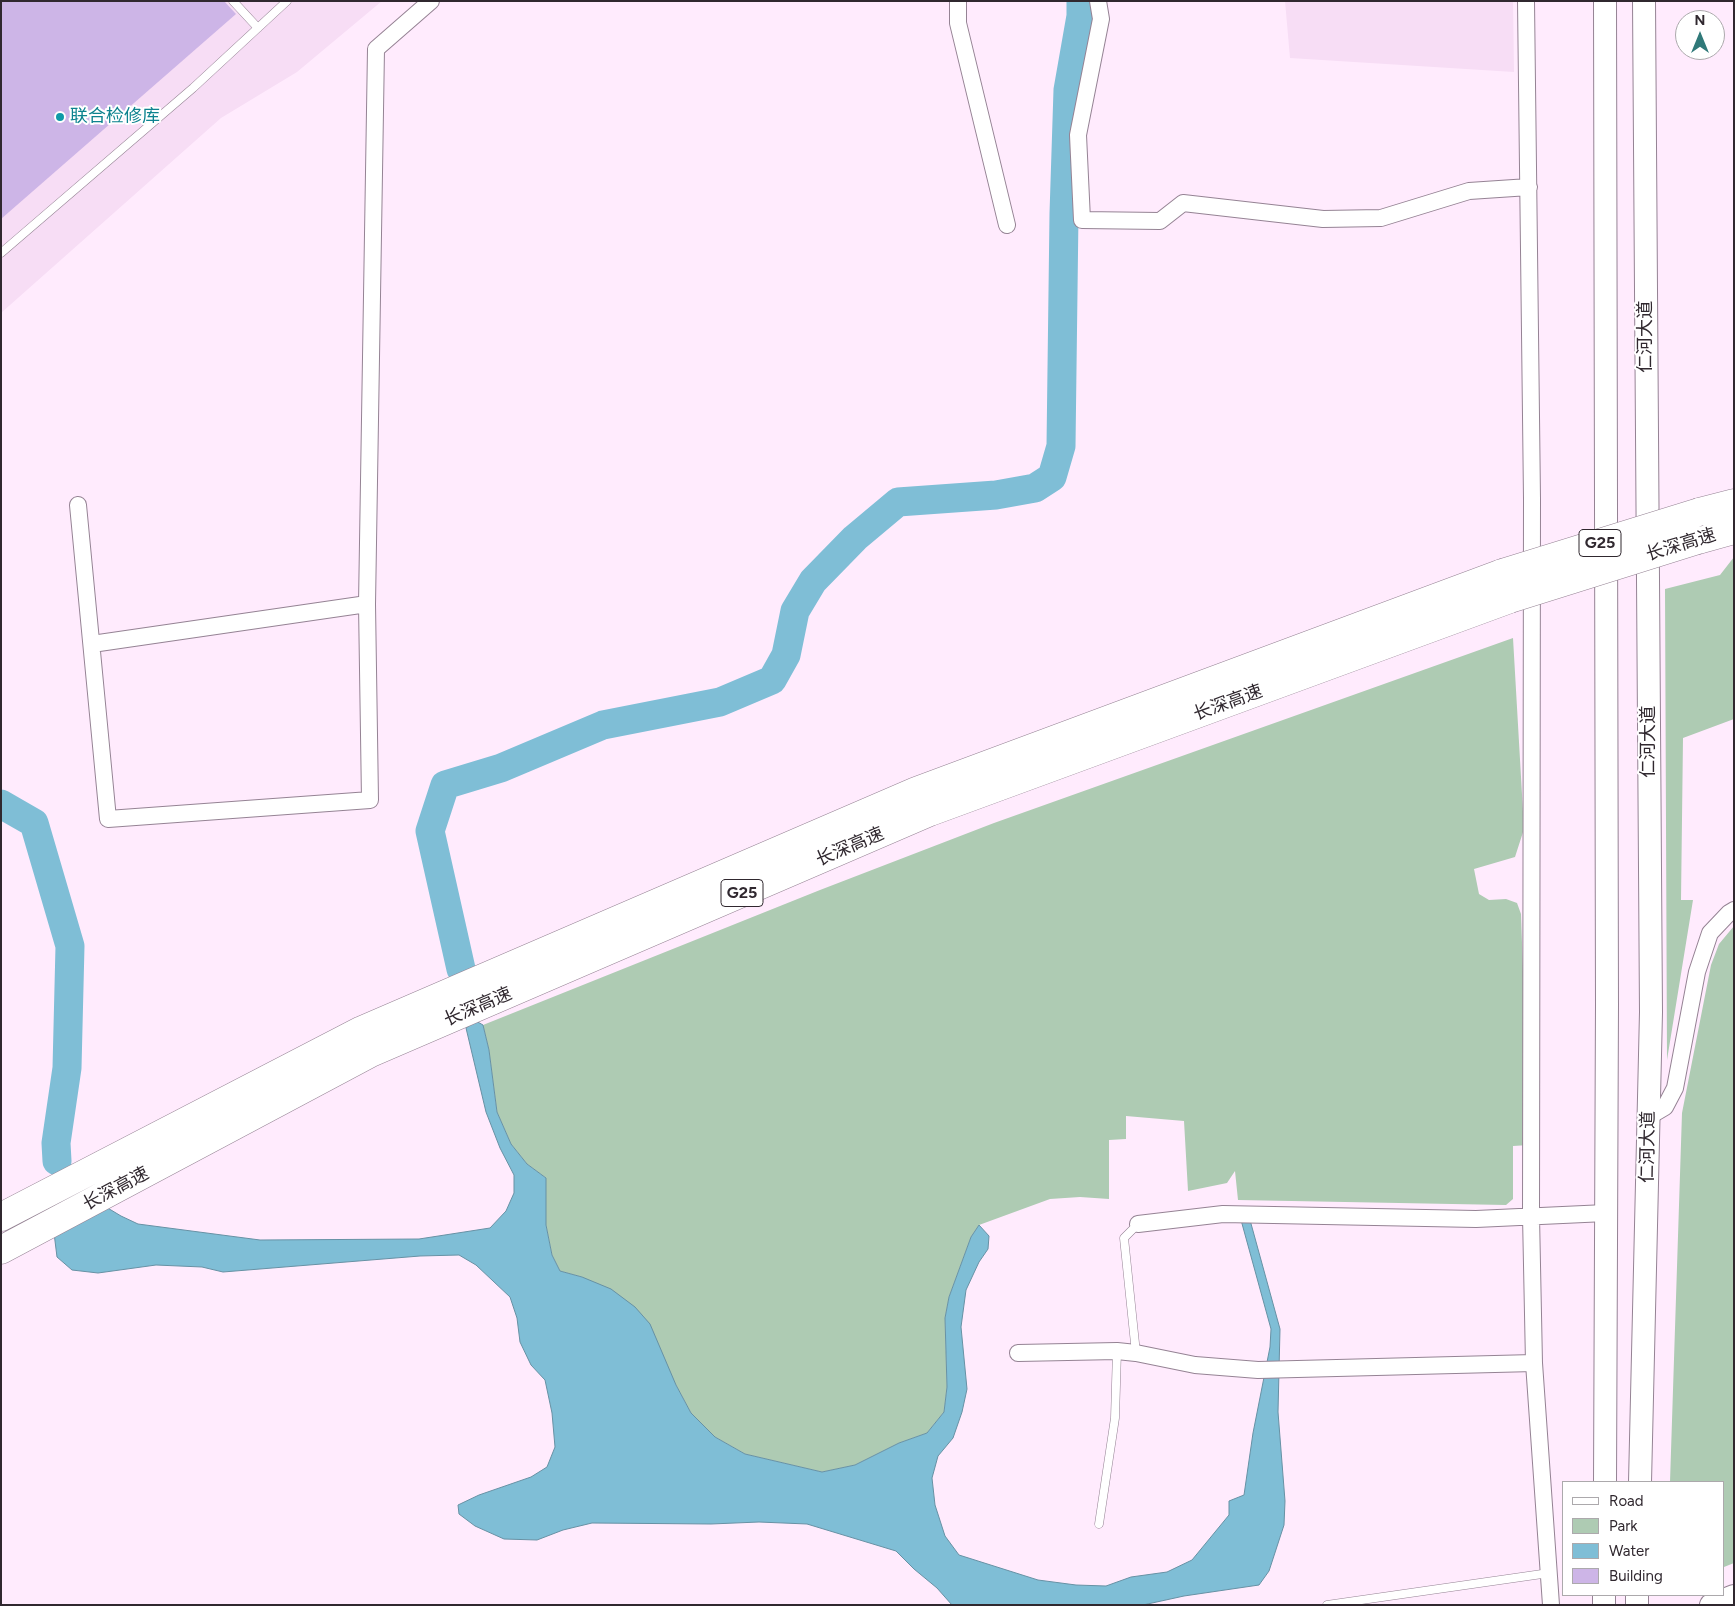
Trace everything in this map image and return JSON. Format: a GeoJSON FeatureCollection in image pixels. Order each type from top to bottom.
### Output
{"type":"FeatureCollection","features":[{"type":"Feature","properties":{"kind":"highway","name":"长深高速"},"geometry":{"type":"LineString","coordinates":[[1,1217],[362,1030],[898,799],[1502,573],[1734,503]]}},
{"type":"Feature","properties":{"kind":"highway","name":"长深高速"},"geometry":{"type":"LineString","coordinates":[[1,1250],[371,1053],[930,812],[1510,599],[1734,530]]}},
{"type":"Feature","properties":{"kind":"main road"},"geometry":{"type":"LineString","coordinates":[[1605,1],[1605,1481]]}},
{"type":"Feature","properties":{"kind":"main road","name":"仁河大道"},"geometry":{"type":"LineString","coordinates":[[1640,1481],[1651,1012],[1644,1]]}},
{"type":"Feature","properties":{"kind":"main road"},"geometry":{"type":"LineString","coordinates":[[1711,1605],[1734,1596]]}},
{"type":"Feature","properties":{"kind":"street"},"geometry":{"type":"LineString","coordinates":[[78,506],[108,819],[370,800],[367,604],[376,50],[432,1]]}},
{"type":"Feature","properties":{"kind":"street"},"geometry":{"type":"LineString","coordinates":[[958,1],[958,23],[1007,225]]}},
{"type":"Feature","properties":{"kind":"street"},"geometry":{"type":"LineString","coordinates":[[1098,1],[1101,19],[1078,135],[1082,220],[1160,221],[1183,203],[1324,219],[1380,218],[1469,191],[1529,187]]}},
{"type":"Feature","properties":{"kind":"street"},"geometry":{"type":"LineString","coordinates":[[1526,1],[1532,499],[1531,1216],[1534,1363],[1551,1605]]}},
{"type":"Feature","properties":{"kind":"street"},"geometry":{"type":"LineString","coordinates":[[92,644],[367,604]]}},
{"type":"Feature","properties":{"kind":"street"},"geometry":{"type":"LineString","coordinates":[[1648,1117],[1666,1107],[1675,1088],[1697,972],[1710,933],[1734,910]]}},
{"type":"Feature","properties":{"kind":"street"},"geometry":{"type":"LineString","coordinates":[[1138,1224],[1223,1214],[1476,1219],[1606,1213]]}},
{"type":"Feature","properties":{"kind":"street"},"geometry":{"type":"LineString","coordinates":[[1018,1353],[1117,1351],[1194,1365],[1258,1370],[1534,1363]]}},
{"type":"Feature","properties":{"kind":"lane"},"geometry":{"type":"LineString","coordinates":[[234,1],[258,28]]}},
{"type":"Feature","properties":{"kind":"lane"},"geometry":{"type":"LineString","coordinates":[[1,253],[193,88],[287,1]]}},
{"type":"Feature","properties":{"kind":"lane"},"geometry":{"type":"LineString","coordinates":[[1136,1353],[1124,1238],[1138,1224]]}},
{"type":"Feature","properties":{"kind":"lane"},"geometry":{"type":"LineString","coordinates":[[1099,1524],[1114,1418],[1117,1351]]}},
{"type":"Feature","properties":{"kind":"lane"},"geometry":{"type":"LineString","coordinates":[[1327,1605],[1549,1573]]}},
{"type":"Feature","properties":{"kind":"shaded area"},"geometry":{"type":"Polygon","coordinates":[[[1,1],[382,1],[297,72],[221,118],[1,313],[1,1]]]}},
{"type":"Feature","properties":{"kind":"shaded area"},"geometry":{"type":"Polygon","coordinates":[[[1285,1],[1513,1],[1514,72],[1290,58],[1285,1]]]}},
{"type":"Feature","properties":{"kind":"green space"},"geometry":{"type":"Polygon","coordinates":[[[1734,557],[1734,719],[1683,738],[1681,900],[1693,900],[1667,1060],[1665,589],[1720,575],[1734,557]]]}},
{"type":"Feature","properties":{"kind":"green space"},"geometry":{"type":"Polygon","coordinates":[[[1513,638],[1524,829],[1515,857],[1474,869],[1479,894],[1489,900],[1506,899],[1517,903],[1521,914],[1529,1145],[1513,1146],[1513,1199],[1506,1205],[1238,1200],[1235,1171],[1227,1183],[1188,1191],[1184,1121],[1126,1116],[1126,1139],[1109,1140],[1109,1199],[1080,1197],[1050,1199],[979,1225],[971,1237],[949,1297],[945,1318],[947,1387],[944,1412],[927,1433],[899,1443],[855,1465],[822,1472],[745,1454],[715,1437],[691,1413],[676,1385],[582,1277],[560,1271],[552,1255],[546,1225],[546,1178],[527,1164],[511,1144],[497,1112],[489,1050],[483,1025],[820,890],[994,823],[1513,638]]]}},
{"type":"Feature","properties":{"kind":"green space"},"geometry":{"type":"Polygon","coordinates":[[[1734,926],[1734,1563],[1725,1567],[1725,1481],[1670,1481],[1682,1113],[1711,965],[1719,944],[1734,926]]]}},
{"type":"Feature","properties":{"kind":"water"},"geometry":{"type":"Polygon","coordinates":[[[476,1021],[483,1025],[489,1050],[497,1112],[511,1144],[527,1164],[546,1178],[546,1225],[552,1255],[560,1271],[582,1277],[611,1289],[635,1307],[650,1324],[676,1385],[691,1413],[715,1437],[745,1454],[822,1472],[855,1465],[899,1443],[927,1433],[944,1412],[947,1387],[945,1318],[949,1297],[971,1237],[979,1225],[989,1236],[988,1249],[979,1262],[966,1290],[961,1327],[967,1389],[962,1412],[953,1438],[938,1456],[932,1478],[935,1505],[945,1536],[959,1555],[1038,1580],[1076,1585],[1106,1586],[1131,1577],[1167,1572],[1192,1560],[1229,1515],[1229,1501],[1244,1495],[1253,1433],[1270,1347],[1271,1329],[1241,1220],[1250,1220],[1280,1329],[1278,1412],[1285,1501],[1284,1525],[1269,1571],[1259,1585],[1184,1596],[1143,1605],[952,1605],[937,1588],[896,1551],[807,1524],[759,1522],[711,1524],[592,1523],[563,1530],[537,1540],[504,1539],[475,1526],[459,1514],[458,1505],[479,1495],[531,1477],[547,1467],[555,1447],[552,1413],[545,1380],[531,1365],[520,1342],[517,1318],[510,1297],[476,1265],[459,1255],[420,1256],[223,1272],[202,1267],[156,1265],[98,1273],[72,1270],[57,1257],[54,1233],[106,1207],[138,1224],[260,1240],[419,1239],[490,1228],[506,1211],[514,1193],[514,1175],[500,1148],[486,1112],[466,1028],[476,1021]]]}},
{"type":"Feature","properties":{"kind":"building","name":"联合检修库"},"geometry":{"type":"Polygon","coordinates":[[[1,1],[224,1],[236,14],[1,219],[1,1]]]}},
{"type":"Feature","properties":{"kind":"waterway"},"geometry":{"type":"LineString","coordinates":[[461,969],[430,831],[445,785],[501,768],[603,725],[720,702],[772,680],[786,655],[795,611],[813,581],[855,538],[898,502],[996,495],[1035,488],[1052,477],[1061,446],[1064,214],[1068,90],[1081,16],[1081,1]]}},
{"type":"Feature","properties":{"kind":"waterway"},"geometry":{"type":"LineString","coordinates":[[1,804],[34,823],[70,946],[67,1068],[56,1143],[57,1161]]}},
{"type":"Feature","properties":{"kind":"place","name":"联合检修库"},"geometry":{"type":"Point","coordinates":[60,117]}}]}
